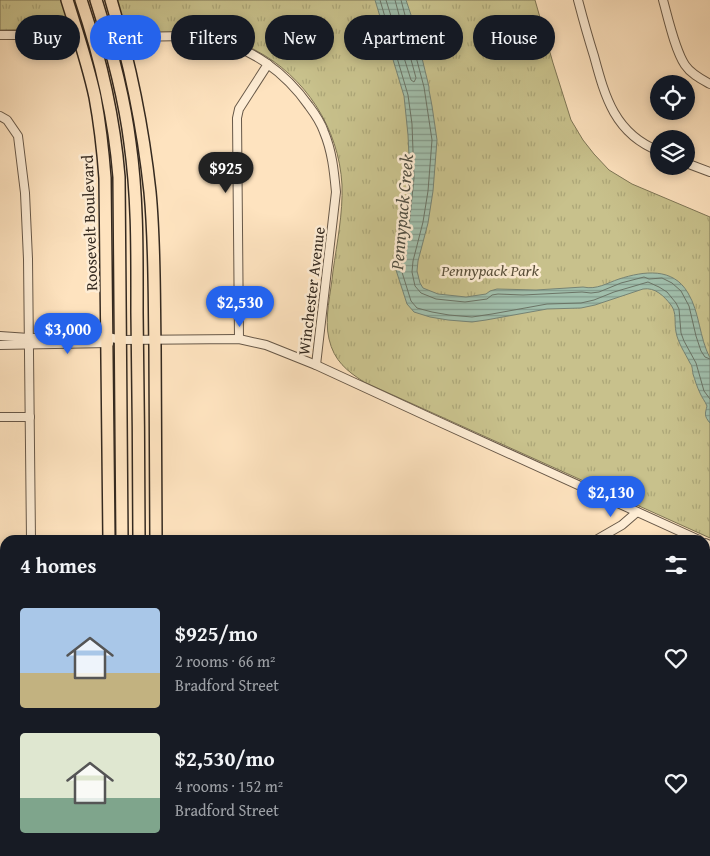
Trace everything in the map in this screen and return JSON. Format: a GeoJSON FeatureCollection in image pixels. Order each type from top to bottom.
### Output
{"type":"FeatureCollection","features":[{"type":"Feature","properties":{"kind":"highway","name":"Roosevelt Boulevard"},"geometry":{"type":"LineString","coordinates":[[81,0],[95,43],[107,93],[119,177],[122,535]]}},
{"type":"Feature","properties":{"kind":"highway"},"geometry":{"type":"LineString","coordinates":[[96,0],[125,107],[134,176],[138,340],[139,535]]}},
{"type":"Feature","properties":{"kind":"highway"},"geometry":{"type":"LineString","coordinates":[[111,0],[115,15]]}},
{"type":"Feature","properties":{"kind":"highway","name":"Roosevelt Boulevard"},"geometry":{"type":"LineString","coordinates":[[68,2],[72,15]]}},
{"type":"Feature","properties":{"kind":"highway","name":"Roosevelt Boulevard"},"geometry":{"type":"LineString","coordinates":[[80,42],[91,79],[97,112],[106,195],[109,535]]}},
{"type":"Feature","properties":{"kind":"highway"},"geometry":{"type":"LineString","coordinates":[[127,60],[143,140],[154,246],[156,535]]}},
{"type":"Feature","properties":{"kind":"highway"},"geometry":{"type":"LineString","coordinates":[[97,112],[119,177]]}},
{"type":"Feature","properties":{"kind":"street"},"geometry":{"type":"LineString","coordinates":[[578,0],[604,91],[615,114],[626,129],[639,141],[650,146]]}},
{"type":"Feature","properties":{"kind":"street"},"geometry":{"type":"LineString","coordinates":[[663,0],[680,56],[685,66],[692,73],[710,84]]}},
{"type":"Feature","properties":{"kind":"street"},"geometry":{"type":"LineString","coordinates":[[0,35],[15,35]]}},
{"type":"Feature","properties":{"kind":"street","name":"Winchester Avenue"},"geometry":{"type":"LineString","coordinates":[[161,37],[189,37],[224,42],[254,55],[284,76],[300,93],[324,130],[330,148],[336,192],[316,365],[637,512],[683,535]]}},
{"type":"Feature","properties":{"kind":"street"},"geometry":{"type":"LineString","coordinates":[[239,339],[237,118],[242,104],[268,64]]}},
{"type":"Feature","properties":{"kind":"street"},"geometry":{"type":"LineString","coordinates":[[0,116],[7,120],[18,136],[25,194],[28,259],[31,535]]}},
{"type":"Feature","properties":{"kind":"street"},"geometry":{"type":"LineString","coordinates":[[695,166],[710,172]]}},
{"type":"Feature","properties":{"kind":"street"},"geometry":{"type":"LineString","coordinates":[[0,336],[29,341]]}},
{"type":"Feature","properties":{"kind":"street"},"geometry":{"type":"LineString","coordinates":[[0,345],[29,341],[239,339],[266,345],[316,365]]}},
{"type":"Feature","properties":{"kind":"street"},"geometry":{"type":"LineString","coordinates":[[0,417],[30,418]]}},
{"type":"Feature","properties":{"kind":"street"},"geometry":{"type":"LineString","coordinates":[[605,535],[622,525],[637,512]]}},
{"type":"Feature","properties":{"kind":"green space"},"geometry":{"type":"Polygon","coordinates":[[[0,0],[62,0],[67,15],[15,15],[15,30],[0,30],[0,0]]]}},
{"type":"Feature","properties":{"kind":"green space","name":"Pennypack Park"},"geometry":{"type":"Polygon","coordinates":[[[115,0],[535,0],[539,15],[473,15],[473,60],[552,60],[571,120],[583,140],[609,170],[632,184],[710,217],[710,535],[703,535],[364,382],[342,365],[331,347],[327,323],[341,217],[342,185],[339,164],[334,144],[316,106],[304,89],[271,60],[334,60],[334,15],[265,15],[265,56],[255,50],[255,15],[171,15],[171,32],[161,32],[161,15],[120,15],[115,0]]]}},
{"type":"Feature","properties":{"kind":"water"},"geometry":{"type":"Polygon","coordinates":[[[375,0],[406,0],[411,15],[380,15],[375,0]]]}},
{"type":"Feature","properties":{"kind":"water"},"geometry":{"type":"Polygon","coordinates":[[[393,60],[422,60],[429,87],[437,140],[433,191],[417,271],[423,288],[438,294],[466,297],[486,294],[497,289],[593,288],[638,274],[657,273],[666,275],[682,285],[688,293],[710,358],[710,423],[706,415],[707,406],[697,386],[692,366],[677,336],[673,308],[665,298],[651,289],[643,289],[581,308],[547,309],[472,322],[430,317],[414,312],[407,304],[396,270],[398,250],[403,235],[410,177],[404,96],[393,60]]]}},
{"type":"Feature","properties":{"kind":"water label","name":"Pennypack Creek"},"geometry":{"type":"Point","coordinates":[402,212]}}]}
